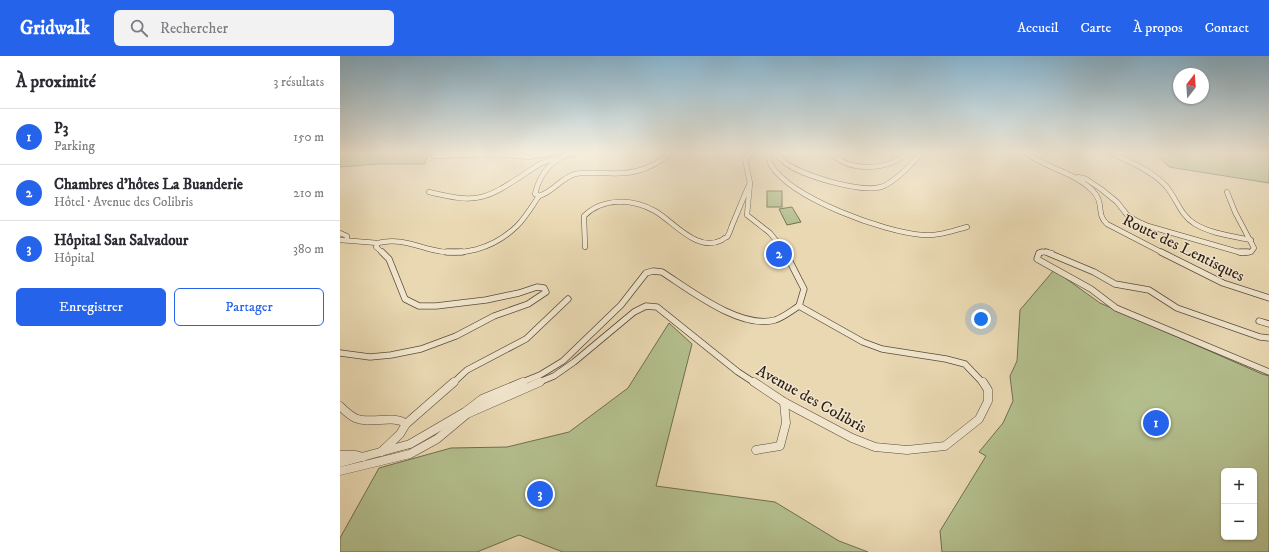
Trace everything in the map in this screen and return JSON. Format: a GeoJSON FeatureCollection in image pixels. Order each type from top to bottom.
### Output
{"type":"FeatureCollection","features":[{"type":"Feature","properties":{"kind":"street"},"geometry":{"type":"LineString","coordinates":[[429,192],[466,200],[481,199],[495,194],[523,176]]}},
{"type":"Feature","properties":{"kind":"street"},"geometry":{"type":"LineString","coordinates":[[539,196],[535,194],[543,176]]}},
{"type":"Feature","properties":{"kind":"street"},"geometry":{"type":"LineString","coordinates":[[340,240],[378,243],[386,240],[395,240],[444,254],[469,252],[490,245],[518,225],[539,196],[546,195],[566,177],[569,176]]}},
{"type":"Feature","properties":{"kind":"street"},"geometry":{"type":"LineString","coordinates":[[340,463],[410,444],[466,413],[482,399],[540,375],[563,361],[593,334],[621,305],[646,273],[653,271],[662,272],[722,310],[740,318],[759,322],[774,321],[790,314],[799,306],[804,289],[780,244],[768,231],[747,215],[750,183],[749,176]]}},
{"type":"Feature","properties":{"kind":"street"},"geometry":{"type":"LineString","coordinates":[[783,176],[794,188],[812,199],[854,217],[882,226],[927,235],[941,235],[967,227]]}},
{"type":"Feature","properties":{"kind":"street"},"geometry":{"type":"LineString","coordinates":[[813,176],[831,182],[869,188],[885,185],[895,176]]}},
{"type":"Feature","properties":{"kind":"street"},"geometry":{"type":"LineString","coordinates":[[1154,176],[1170,190],[1182,213],[1195,224],[1251,240]]}},
{"type":"Feature","properties":{"kind":"street"},"geometry":{"type":"LineString","coordinates":[[1076,177],[1086,179],[1101,189],[1117,202],[1128,216],[1148,226],[1242,252],[1251,252],[1254,248],[1251,240],[1242,225],[1227,192]]}},
{"type":"Feature","properties":{"kind":"street","name":"Route des Lentisques"},"geometry":{"type":"LineString","coordinates":[[1076,177],[1098,196],[1101,204],[1101,215],[1108,225],[1224,283],[1238,289],[1269,298]]}},
{"type":"Feature","properties":{"kind":"street"},"geometry":{"type":"LineString","coordinates":[[585,247],[584,216],[597,206],[609,202],[626,202],[639,205],[659,213],[685,233],[699,240],[711,244],[721,241],[727,237],[750,183]]}},
{"type":"Feature","properties":{"kind":"street"},"geometry":{"type":"LineString","coordinates":[[340,233],[347,236],[347,240]]}},
{"type":"Feature","properties":{"kind":"street"},"geometry":{"type":"LineString","coordinates":[[340,353],[369,357],[397,355],[424,348],[452,338],[493,316],[528,305],[546,292],[544,288],[537,287],[486,300],[419,306],[405,299],[389,259],[376,247],[378,243]]}},
{"type":"Feature","properties":{"kind":"street"},"geometry":{"type":"LineString","coordinates":[[1269,338],[1253,335],[1177,308],[1150,290],[1115,284],[1094,272],[1051,253],[1039,253],[1037,259],[1085,286],[1116,308],[1269,372]]}},
{"type":"Feature","properties":{"kind":"street"},"geometry":{"type":"LineString","coordinates":[[381,453],[388,444],[400,434],[406,424],[444,392],[467,370],[526,339],[568,300]]}},
{"type":"Feature","properties":{"kind":"street","name":"Avenue des Colibris"},"geometry":{"type":"LineString","coordinates":[[340,471],[410,454],[437,439],[466,413],[554,376],[574,362],[634,312],[646,306],[657,307],[738,372],[784,402],[858,441],[875,447],[908,450],[945,446],[979,419],[988,401],[988,390],[980,378],[965,364],[946,359],[882,349],[863,342],[799,306]]}},
{"type":"Feature","properties":{"kind":"street"},"geometry":{"type":"LineString","coordinates":[[1259,320],[1269,324]]}},
{"type":"Feature","properties":{"kind":"street"},"geometry":{"type":"LineString","coordinates":[[756,450],[780,446],[786,423],[784,402]]}},
{"type":"Feature","properties":{"kind":"street"},"geometry":{"type":"LineString","coordinates":[[340,406],[344,411],[358,420],[377,422],[400,420],[406,424]]}},
{"type":"Feature","properties":{"kind":"street"},"geometry":{"type":"LineString","coordinates":[[340,455],[356,455],[363,458]]}},
{"type":"Feature","properties":{"kind":"green space"},"geometry":{"type":"Polygon","coordinates":[[[1226,176],[1269,176],[1269,183],[1226,176]]]}},
{"type":"Feature","properties":{"kind":"green space"},"geometry":{"type":"Polygon","coordinates":[[[767,191],[782,191],[782,207],[767,207],[767,191]]]}},
{"type":"Feature","properties":{"kind":"green space"},"geometry":{"type":"Polygon","coordinates":[[[792,207],[801,222],[787,225],[779,209],[792,207]]]}},
{"type":"Feature","properties":{"kind":"green space"},"geometry":{"type":"Polygon","coordinates":[[[1054,270],[1100,303],[1269,376],[1269,552],[942,552],[940,531],[986,456],[979,452],[1003,423],[1013,401],[1010,376],[1017,361],[1020,310],[1054,270]]]}},
{"type":"Feature","properties":{"kind":"green space"},"geometry":{"type":"Polygon","coordinates":[[[669,323],[692,344],[656,486],[775,502],[839,541],[868,552],[563,552],[519,535],[477,552],[340,552],[340,538],[379,468],[451,448],[507,447],[569,432],[628,388],[669,323]]]}},
{"type":"Feature","properties":{"kind":"place","name":"Chambres d'hôtes La Buanderie"},"geometry":{"type":"Point","coordinates":[779,254]}},
{"type":"Feature","properties":{"kind":"place","name":"P3"},"geometry":{"type":"Point","coordinates":[1156,423]}},
{"type":"Feature","properties":{"kind":"place","name":"Hôpital San Salvadour"},"geometry":{"type":"Point","coordinates":[540,494]}}]}
